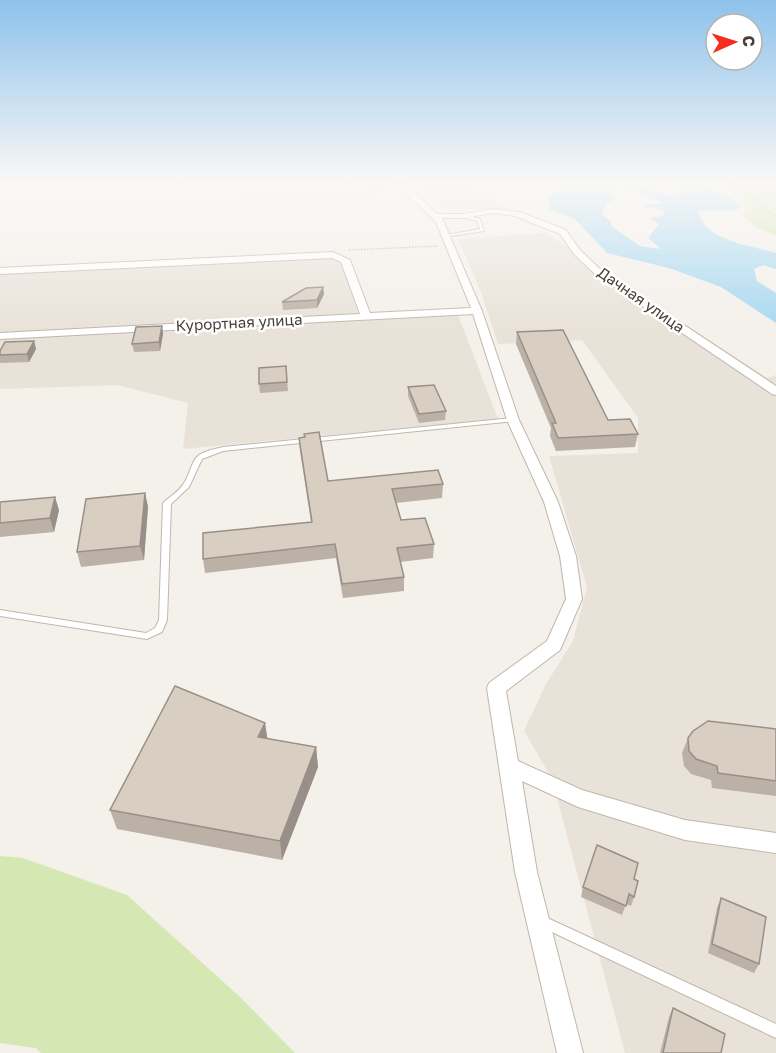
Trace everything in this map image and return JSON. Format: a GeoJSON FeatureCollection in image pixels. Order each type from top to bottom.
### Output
{"type":"FeatureCollection","features":[{"type":"Feature","properties":{"kind":"street"},"geometry":{"type":"LineString","coordinates":[[445,232],[477,311],[513,420],[551,502],[568,556],[574,600],[554,645],[496,688],[526,872],[570,1053]]}},
{"type":"Feature","properties":{"kind":"street","name":"Дачная улица"},"geometry":{"type":"LineString","coordinates":[[563,232],[577,252],[598,272],[776,392]]}},
{"type":"Feature","properties":{"kind":"street"},"geometry":{"type":"LineString","coordinates":[[0,271],[333,255],[345,260],[366,316]]}},
{"type":"Feature","properties":{"kind":"street","name":"Курортная улица"},"geometry":{"type":"LineString","coordinates":[[0,336],[477,311]]}},
{"type":"Feature","properties":{"kind":"street"},"geometry":{"type":"LineString","coordinates":[[509,766],[578,798],[685,830],[776,843]]}},
{"type":"Feature","properties":{"kind":"lane"},"geometry":{"type":"LineString","coordinates":[[447,236],[470,232]]}},
{"type":"Feature","properties":{"kind":"lane"},"geometry":{"type":"LineString","coordinates":[[0,613],[147,636],[159,630],[163,620],[167,503],[188,484],[194,464],[203,454],[223,449],[513,420]]}},
{"type":"Feature","properties":{"kind":"lane"},"geometry":{"type":"LineString","coordinates":[[537,919],[776,1031]]}},
{"type":"Feature","properties":{"kind":"shaded area"},"geometry":{"type":"Polygon","coordinates":[[[546,233],[767,378],[776,375],[776,1053],[625,1053],[552,779],[524,731],[546,684],[573,641],[587,587],[549,456],[638,453],[638,418],[582,340],[498,344],[481,292],[458,239],[546,233]]]}},
{"type":"Feature","properties":{"kind":"shaded area"},"geometry":{"type":"Polygon","coordinates":[[[327,257],[341,260],[360,320],[458,315],[498,419],[183,449],[188,403],[117,385],[0,389],[0,273],[327,257]]]}},
{"type":"Feature","properties":{"kind":"green space"},"geometry":{"type":"Polygon","coordinates":[[[0,856],[23,858],[127,895],[239,996],[295,1053],[41,1053],[36,1048],[0,1043],[0,856]]]}},
{"type":"Feature","properties":{"kind":"water"},"geometry":{"type":"Polygon","coordinates":[[[587,232],[620,232],[640,246],[661,249],[648,238],[653,232],[714,232],[741,244],[776,253],[776,269],[763,265],[754,269],[757,281],[776,293],[776,323],[721,287],[669,268],[607,253],[587,232]]]}},
{"type":"Feature","properties":{"kind":"building"},"geometry":{"type":"Polygon","coordinates":[[[323,287],[317,300],[282,302],[306,288],[323,287]]]}},
{"type":"Feature","properties":{"kind":"building"},"geometry":{"type":"Polygon","coordinates":[[[162,326],[159,342],[132,344],[136,327],[162,326]]]}},
{"type":"Feature","properties":{"kind":"building"},"geometry":{"type":"Polygon","coordinates":[[[563,330],[608,420],[630,419],[638,434],[558,438],[552,423],[556,423],[517,332],[563,330]]]}},
{"type":"Feature","properties":{"kind":"building"},"geometry":{"type":"Polygon","coordinates":[[[34,341],[27,354],[0,355],[5,342],[34,341]]]}},
{"type":"Feature","properties":{"kind":"building"},"geometry":{"type":"Polygon","coordinates":[[[286,366],[287,382],[259,384],[259,368],[286,366]]]}},
{"type":"Feature","properties":{"kind":"building"},"geometry":{"type":"Polygon","coordinates":[[[434,385],[446,411],[419,414],[408,387],[434,385]]]}},
{"type":"Feature","properties":{"kind":"building"},"geometry":{"type":"Polygon","coordinates":[[[319,432],[328,481],[438,470],[443,484],[392,489],[401,520],[425,518],[434,544],[397,548],[404,577],[342,584],[335,544],[203,559],[203,533],[312,522],[299,438],[305,437],[304,434],[319,432]]]}},
{"type":"Feature","properties":{"kind":"building"},"geometry":{"type":"Polygon","coordinates":[[[145,493],[140,546],[77,552],[86,499],[145,493]]]}},
{"type":"Feature","properties":{"kind":"building"},"geometry":{"type":"Polygon","coordinates":[[[55,497],[50,518],[0,523],[0,502],[55,497]]]}},
{"type":"Feature","properties":{"kind":"building"},"geometry":{"type":"Polygon","coordinates":[[[175,686],[265,723],[258,737],[316,747],[280,841],[110,810],[175,686]]]}},
{"type":"Feature","properties":{"kind":"building"},"geometry":{"type":"Polygon","coordinates":[[[708,721],[776,729],[776,781],[718,773],[717,766],[696,759],[689,751],[688,738],[693,731],[708,721]]]}},
{"type":"Feature","properties":{"kind":"building"},"geometry":{"type":"Polygon","coordinates":[[[597,845],[638,863],[634,879],[638,881],[634,897],[629,894],[626,906],[583,887],[597,845]]]}},
{"type":"Feature","properties":{"kind":"building"},"geometry":{"type":"Polygon","coordinates":[[[721,898],[766,917],[759,964],[712,944],[721,898]]]}},
{"type":"Feature","properties":{"kind":"building"},"geometry":{"type":"Polygon","coordinates":[[[673,1008],[725,1034],[721,1053],[663,1053],[673,1008]]]}}]}
